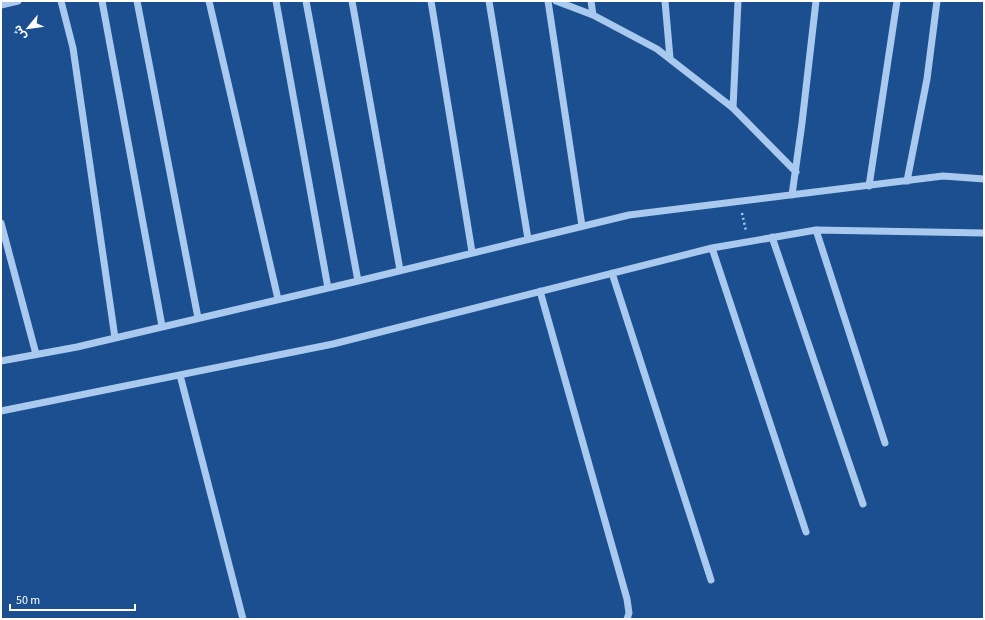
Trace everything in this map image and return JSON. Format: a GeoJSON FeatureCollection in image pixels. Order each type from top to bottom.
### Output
{"type":"FeatureCollection","features":[{"type":"Feature","properties":{"kind":"street"},"geometry":{"type":"LineString","coordinates":[[1,5],[18,1]]}},
{"type":"Feature","properties":{"kind":"street"},"geometry":{"type":"LineString","coordinates":[[61,1],[73,48],[115,338]]}},
{"type":"Feature","properties":{"kind":"street"},"geometry":{"type":"LineString","coordinates":[[102,1],[162,326]]}},
{"type":"Feature","properties":{"kind":"street"},"geometry":{"type":"LineString","coordinates":[[137,1],[198,318]]}},
{"type":"Feature","properties":{"kind":"street"},"geometry":{"type":"LineString","coordinates":[[209,1],[278,299]]}},
{"type":"Feature","properties":{"kind":"street"},"geometry":{"type":"LineString","coordinates":[[276,1],[328,288]]}},
{"type":"Feature","properties":{"kind":"street"},"geometry":{"type":"LineString","coordinates":[[306,1],[358,281]]}},
{"type":"Feature","properties":{"kind":"street"},"geometry":{"type":"LineString","coordinates":[[352,1],[400,270]]}},
{"type":"Feature","properties":{"kind":"street"},"geometry":{"type":"LineString","coordinates":[[432,1],[472,252]]}},
{"type":"Feature","properties":{"kind":"street"},"geometry":{"type":"LineString","coordinates":[[489,1],[528,239]]}},
{"type":"Feature","properties":{"kind":"street"},"geometry":{"type":"LineString","coordinates":[[548,1],[582,226]]}},
{"type":"Feature","properties":{"kind":"street"},"geometry":{"type":"LineString","coordinates":[[556,1],[594,15],[657,48],[733,108],[796,172]]}},
{"type":"Feature","properties":{"kind":"street"},"geometry":{"type":"LineString","coordinates":[[591,1],[594,15]]}},
{"type":"Feature","properties":{"kind":"street"},"geometry":{"type":"LineString","coordinates":[[665,1],[670,58]]}},
{"type":"Feature","properties":{"kind":"street"},"geometry":{"type":"LineString","coordinates":[[733,108],[738,1]]}},
{"type":"Feature","properties":{"kind":"street"},"geometry":{"type":"LineString","coordinates":[[792,195],[816,1]]}},
{"type":"Feature","properties":{"kind":"street"},"geometry":{"type":"LineString","coordinates":[[869,186],[897,1]]}},
{"type":"Feature","properties":{"kind":"street"},"geometry":{"type":"LineString","coordinates":[[907,181],[927,79],[937,1]]}},
{"type":"Feature","properties":{"kind":"street"},"geometry":{"type":"LineString","coordinates":[[1,361],[77,347],[629,215],[943,176],[984,178]]}},
{"type":"Feature","properties":{"kind":"street"},"geometry":{"type":"LineString","coordinates":[[1,223],[36,354]]}},
{"type":"Feature","properties":{"kind":"street"},"geometry":{"type":"LineString","coordinates":[[1,411],[333,344],[712,248],[772,237],[816,230],[984,233]]}},
{"type":"Feature","properties":{"kind":"street"},"geometry":{"type":"LineString","coordinates":[[816,230],[885,443]]}},
{"type":"Feature","properties":{"kind":"street"},"geometry":{"type":"LineString","coordinates":[[772,237],[863,504]]}},
{"type":"Feature","properties":{"kind":"street"},"geometry":{"type":"LineString","coordinates":[[712,248],[806,532]]}},
{"type":"Feature","properties":{"kind":"street"},"geometry":{"type":"LineString","coordinates":[[612,273],[711,580]]}},
{"type":"Feature","properties":{"kind":"street"},"geometry":{"type":"LineString","coordinates":[[540,291],[627,599],[629,613],[627,619]]}},
{"type":"Feature","properties":{"kind":"street"},"geometry":{"type":"LineString","coordinates":[[180,375],[243,619]]}},
{"type":"Feature","properties":{"kind":"path"},"geometry":{"type":"LineString","coordinates":[[741,209],[746,232]]}}]}
